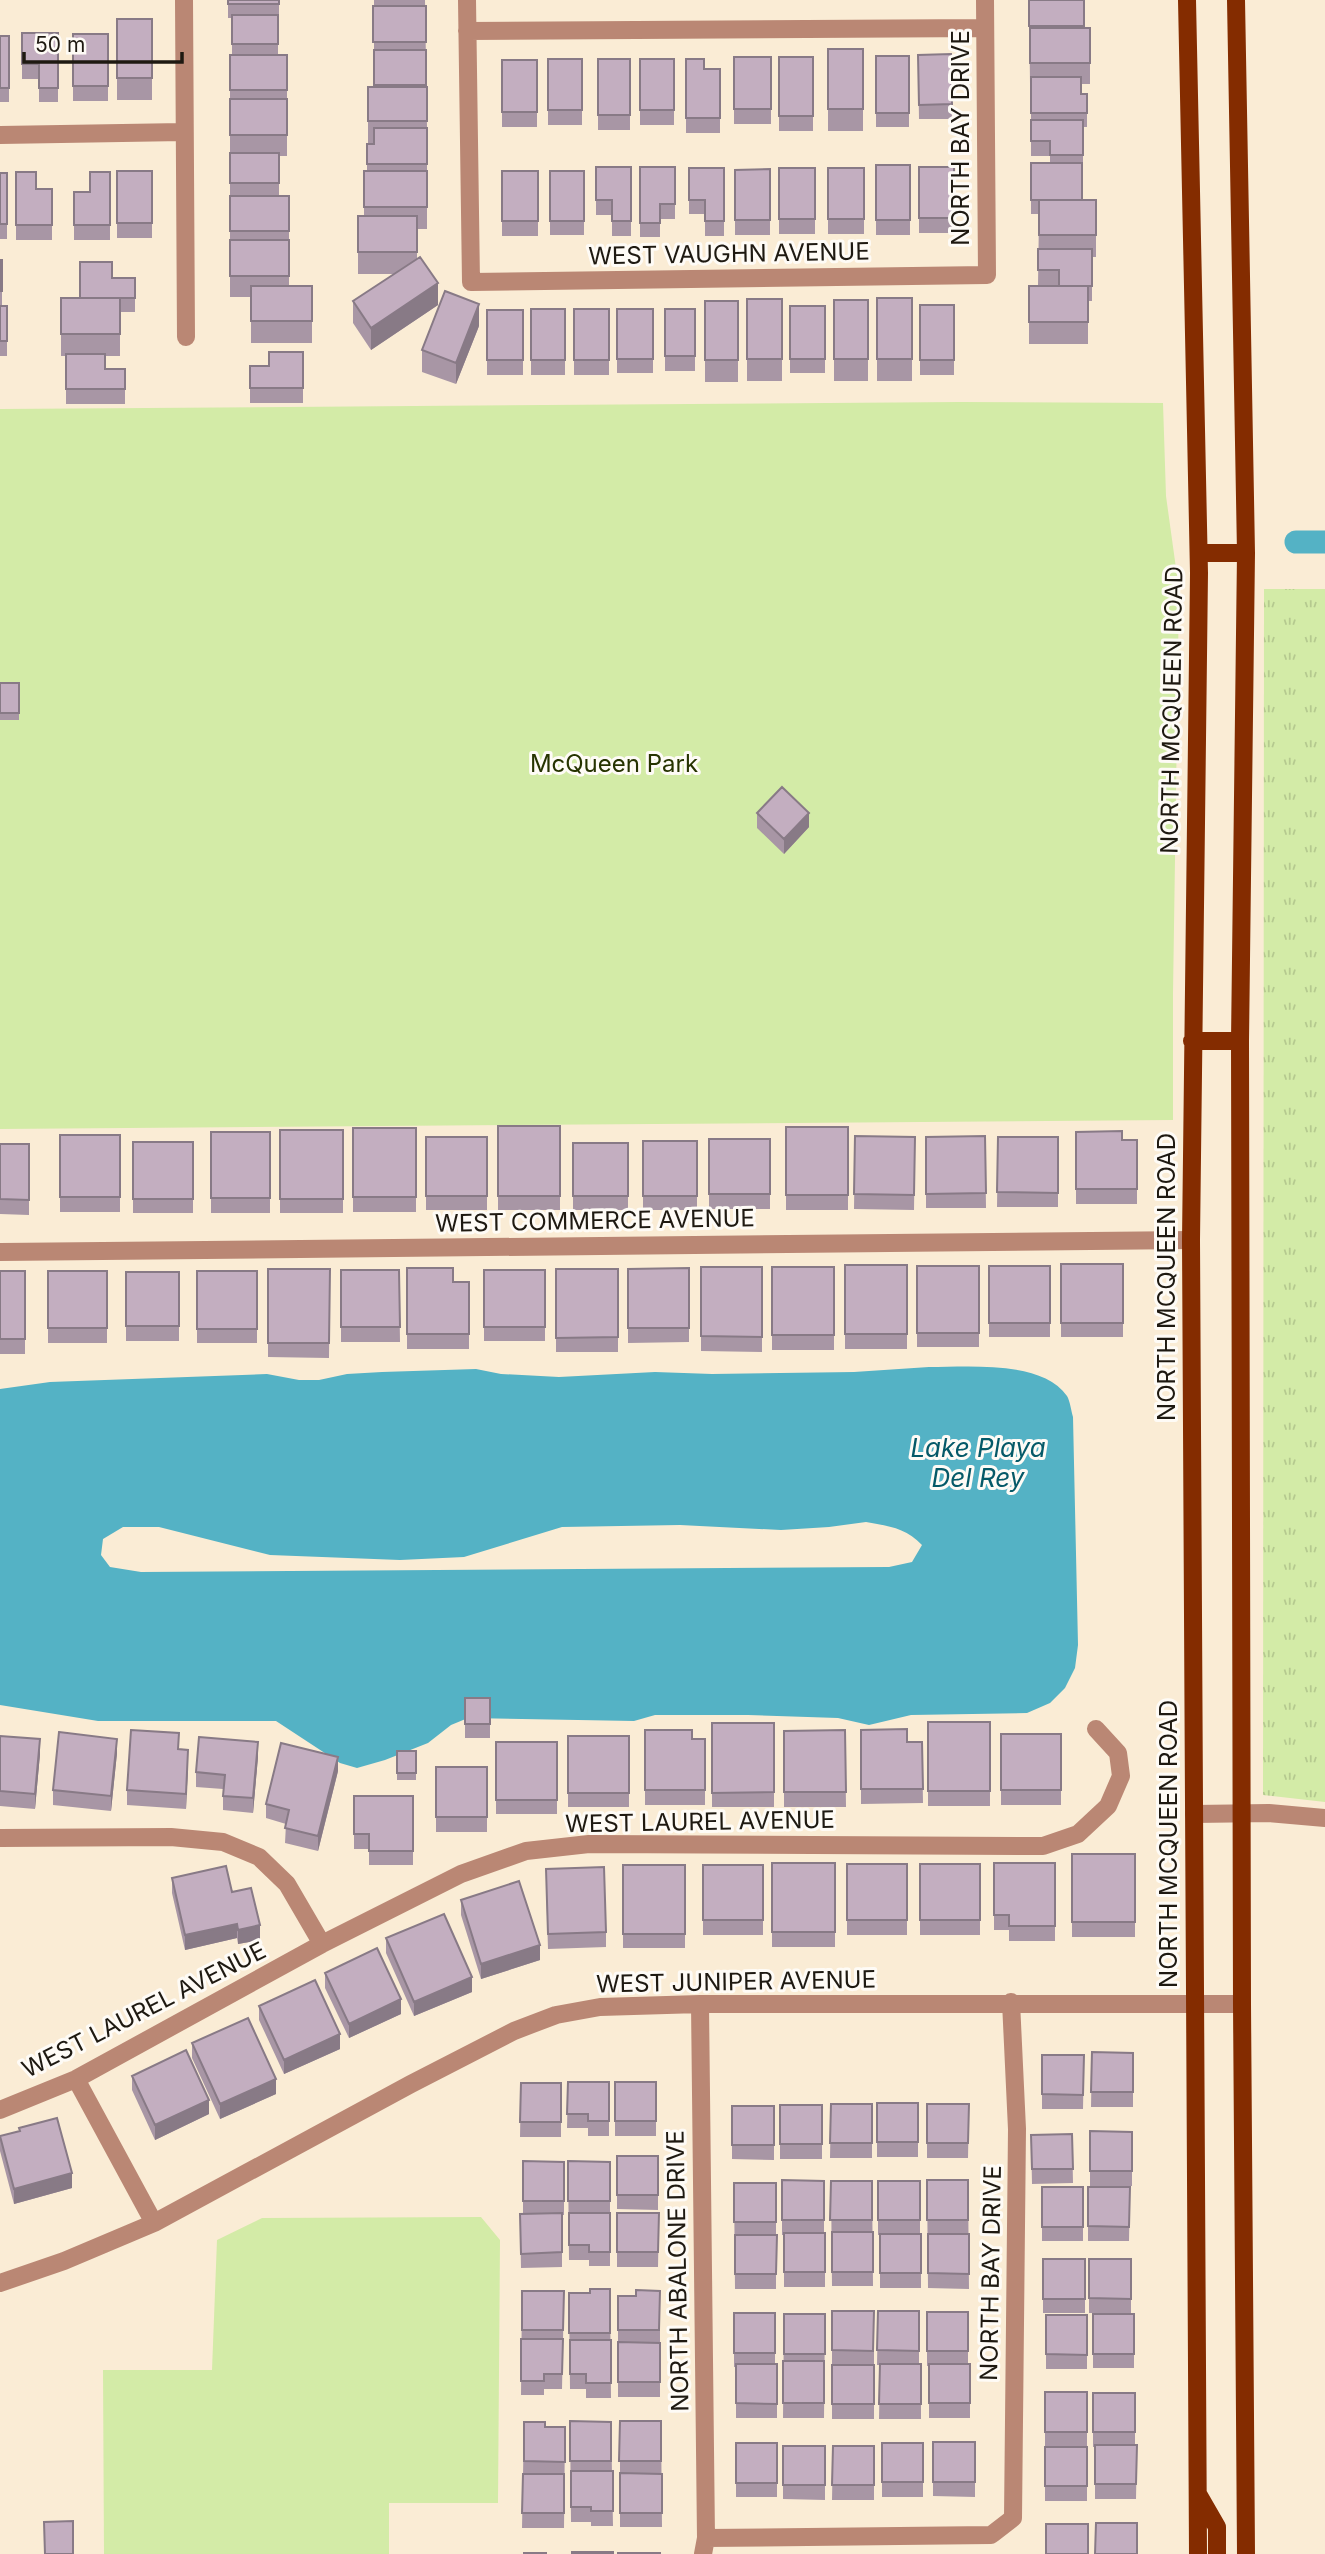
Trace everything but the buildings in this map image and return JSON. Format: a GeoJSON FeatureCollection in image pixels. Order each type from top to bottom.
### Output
{"type":"FeatureCollection","features":[{"type":"Feature","properties":{"kind":"main road","name":"NORTH MCQUEEN ROAD"},"geometry":{"type":"LineString","coordinates":[[1187,0],[1199,553],[1191,1240],[1198,2554]]}},
{"type":"Feature","properties":{"kind":"main road"},"geometry":{"type":"LineString","coordinates":[[1236,0],[1246,553],[1240,1041],[1246,2554]]}},
{"type":"Feature","properties":{"kind":"main road"},"geometry":{"type":"LineString","coordinates":[[1199,553],[1246,553]]}},
{"type":"Feature","properties":{"kind":"main road"},"geometry":{"type":"LineString","coordinates":[[1192,1041],[1240,1041]]}},
{"type":"Feature","properties":{"kind":"main road"},"geometry":{"type":"LineString","coordinates":[[1198,2494],[1217,2527],[1217,2554]]}},
{"type":"Feature","properties":{"kind":"street"},"geometry":{"type":"LineString","coordinates":[[184,0],[186,337]]}},
{"type":"Feature","properties":{"kind":"street"},"geometry":{"type":"LineString","coordinates":[[467,0],[467,31],[985,28]]}},
{"type":"Feature","properties":{"kind":"street","name":"NORTH BAY DRIVE"},"geometry":{"type":"LineString","coordinates":[[985,0],[987,275]]}},
{"type":"Feature","properties":{"kind":"street","name":"WEST VAUGHN AVENUE"},"geometry":{"type":"LineString","coordinates":[[467,31],[471,282],[987,275]]}},
{"type":"Feature","properties":{"kind":"street"},"geometry":{"type":"LineString","coordinates":[[0,135],[183,132]]}},
{"type":"Feature","properties":{"kind":"street","name":"WEST COMMERCE AVENUE"},"geometry":{"type":"LineString","coordinates":[[0,1252],[1191,1240]]}},
{"type":"Feature","properties":{"kind":"street","name":"WEST LAUREL AVENUE"},"geometry":{"type":"LineString","coordinates":[[0,2110],[75,2079],[322,1944],[461,1874],[526,1851],[589,1844],[1043,1846],[1078,1834],[1108,1806],[1121,1776],[1118,1753],[1096,1729]]}},
{"type":"Feature","properties":{"kind":"street"},"geometry":{"type":"LineString","coordinates":[[1194,1814],[1269,1813],[1325,1818]]}},
{"type":"Feature","properties":{"kind":"street"},"geometry":{"type":"LineString","coordinates":[[0,1838],[171,1837],[223,1842],[259,1857],[286,1884],[322,1944]]}},
{"type":"Feature","properties":{"kind":"street","name":"NORTH BAY DRIVE"},"geometry":{"type":"LineString","coordinates":[[704,2546],[991,2535],[1013,2518],[1017,2129],[1012,2002]]}},
{"type":"Feature","properties":{"kind":"street","name":"WEST JUNIPER AVENUE"},"geometry":{"type":"LineString","coordinates":[[0,2283],[64,2261],[154,2224],[411,2084],[514,2031],[556,2015],[600,2007],[700,2004],[1242,2004]]}},
{"type":"Feature","properties":{"kind":"street","name":"NORTH ABALONE DRIVE"},"geometry":{"type":"LineString","coordinates":[[700,2004],[704,2546]]}},
{"type":"Feature","properties":{"kind":"street"},"geometry":{"type":"LineString","coordinates":[[75,2079],[154,2224]]}},
{"type":"Feature","properties":{"kind":"green space","name":"McQueen Park"},"geometry":{"type":"Polygon","coordinates":[[[1163,403],[1166,496],[1179,590],[1173,1120],[0,1129],[0,409],[1163,403]]]}},
{"type":"Feature","properties":{"kind":"green space"},"geometry":{"type":"Polygon","coordinates":[[[1264,589],[1325,589],[1325,1802],[1263,1795],[1264,589]]]}},
{"type":"Feature","properties":{"kind":"green space"},"geometry":{"type":"Polygon","coordinates":[[[481,2217],[500,2240],[498,2503],[389,2503],[389,2554],[104,2554],[103,2370],[212,2370],[217,2240],[262,2218],[481,2217]]]}},
{"type":"Feature","properties":{"kind":"water","name":"Lake Playa Del Rey"},"geometry":{"type":"Polygon","coordinates":[[[929,1367],[1003,1368],[1040,1376],[1055,1384],[1067,1396],[1073,1417],[1078,1645],[1075,1668],[1065,1688],[1050,1703],[1027,1713],[911,1715],[869,1725],[838,1718],[748,1715],[655,1715],[634,1721],[468,1718],[451,1725],[428,1743],[357,1768],[340,1763],[276,1721],[98,1721],[0,1705],[0,1389],[50,1382],[267,1374],[299,1380],[319,1380],[347,1374],[476,1369],[501,1374],[559,1377],[655,1372],[854,1372],[929,1367]],[[866,1522],[781,1530],[680,1525],[562,1527],[464,1557],[400,1560],[270,1555],[159,1527],[123,1527],[103,1539],[101,1555],[110,1567],[141,1572],[889,1567],[912,1562],[922,1545],[916,1539],[903,1531],[866,1522]]]}},
{"type":"Feature","properties":{"kind":"waterway"},"geometry":{"type":"LineString","coordinates":[[1296,542],[1325,542]]}}]}
